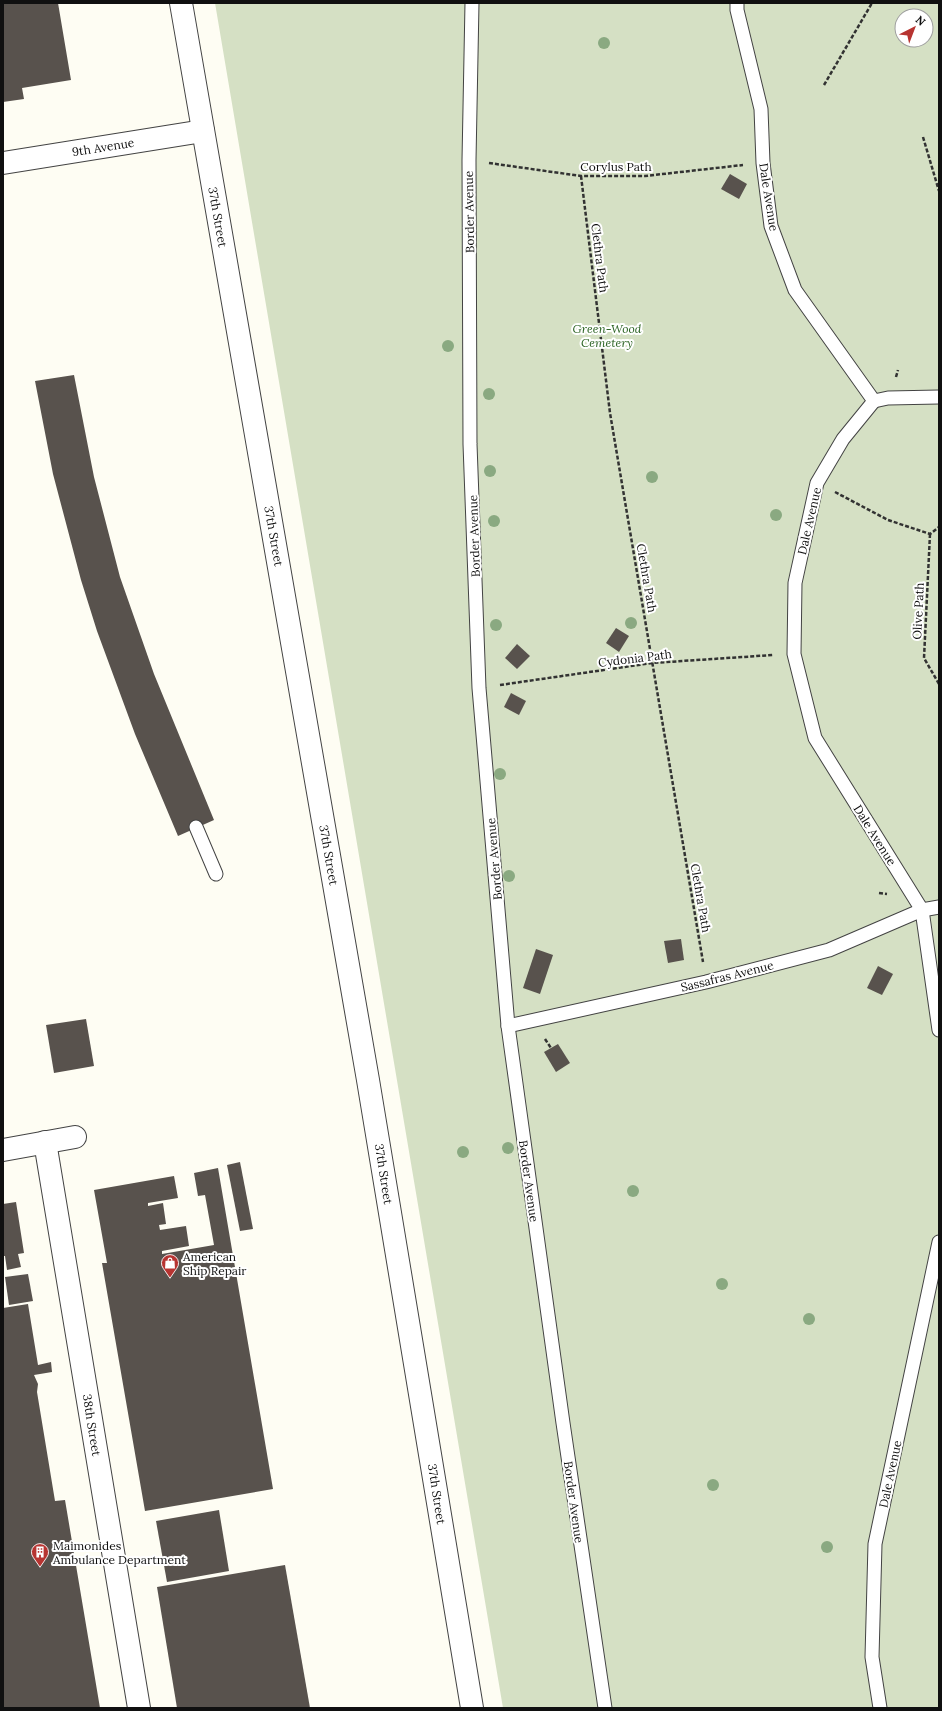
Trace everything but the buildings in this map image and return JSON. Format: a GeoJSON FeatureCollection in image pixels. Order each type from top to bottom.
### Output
{"type":"FeatureCollection","features":[{"type":"Feature","properties":{"kind":"street","name":"37th Street"},"geometry":{"type":"LineString","coordinates":[[181,3],[368,1080],[472,1708]]}},
{"type":"Feature","properties":{"kind":"street","name":"9th Avenue"},"geometry":{"type":"LineString","coordinates":[[3,162],[203,131]]}},
{"type":"Feature","properties":{"kind":"street"},"geometry":{"type":"LineString","coordinates":[[3,1150],[74,1137]]}},
{"type":"Feature","properties":{"kind":"street","name":"38th Street"},"geometry":{"type":"LineString","coordinates":[[45,1142],[139,1708]]}},
{"type":"Feature","properties":{"kind":"lane","name":"Border Avenue"},"geometry":{"type":"LineString","coordinates":[[472,3],[469,160],[470,444],[480,688],[508,1026],[563,1422],[605,1708]]}},
{"type":"Feature","properties":{"kind":"lane","name":"Dale Avenue"},"geometry":{"type":"LineString","coordinates":[[737,3],[736,10],[761,109],[763,162],[771,226],[795,290],[874,401],[843,439],[817,483],[795,583],[794,654],[815,738],[922,910],[939,1030]]}},
{"type":"Feature","properties":{"kind":"lane"},"geometry":{"type":"LineString","coordinates":[[874,401],[888,398],[939,397]]}},
{"type":"Feature","properties":{"kind":"lane"},"geometry":{"type":"LineString","coordinates":[[196,828],[216,874]]}},
{"type":"Feature","properties":{"kind":"lane","name":"Sassafras Avenue"},"geometry":{"type":"LineString","coordinates":[[508,1026],[706,982],[829,950],[922,910],[939,907]]}},
{"type":"Feature","properties":{"kind":"lane","name":"Dale Avenue"},"geometry":{"type":"LineString","coordinates":[[880,1708],[872,1657],[875,1544],[939,1242]]}},
{"type":"Feature","properties":{"kind":"path"},"geometry":{"type":"LineString","coordinates":[[824,84],[872,3]]}},
{"type":"Feature","properties":{"kind":"path"},"geometry":{"type":"LineString","coordinates":[[923,136],[939,191]]}},
{"type":"Feature","properties":{"kind":"path","name":"Corylus Path"},"geometry":{"type":"LineString","coordinates":[[469,160],[581,176],[644,176],[763,162]]}},
{"type":"Feature","properties":{"kind":"path","name":"Clethra Path"},"geometry":{"type":"LineString","coordinates":[[581,176],[610,413],[706,982]]}},
{"type":"Feature","properties":{"kind":"path"},"geometry":{"type":"LineString","coordinates":[[817,483],[888,520],[930,534],[939,527]]}},
{"type":"Feature","properties":{"kind":"path","name":"Olive Path"},"geometry":{"type":"LineString","coordinates":[[930,534],[924,658],[939,684]]}},
{"type":"Feature","properties":{"kind":"path","name":"Cydonia Path"},"geometry":{"type":"LineString","coordinates":[[480,688],[652,663],[794,654]]}},
{"type":"Feature","properties":{"kind":"green space","name":"Green-Wood Cemetery"},"geometry":{"type":"Polygon","coordinates":[[[215,3],[939,3],[939,1708],[503,1708],[215,3]]]}},
{"type":"Feature","properties":{"kind":"place","name":"American Ship Repair"},"geometry":{"type":"Point","coordinates":[170,1278]}},
{"type":"Feature","properties":{"kind":"place","name":"Maimonides Ambulance Department"},"geometry":{"type":"Point","coordinates":[40,1567]}}]}
